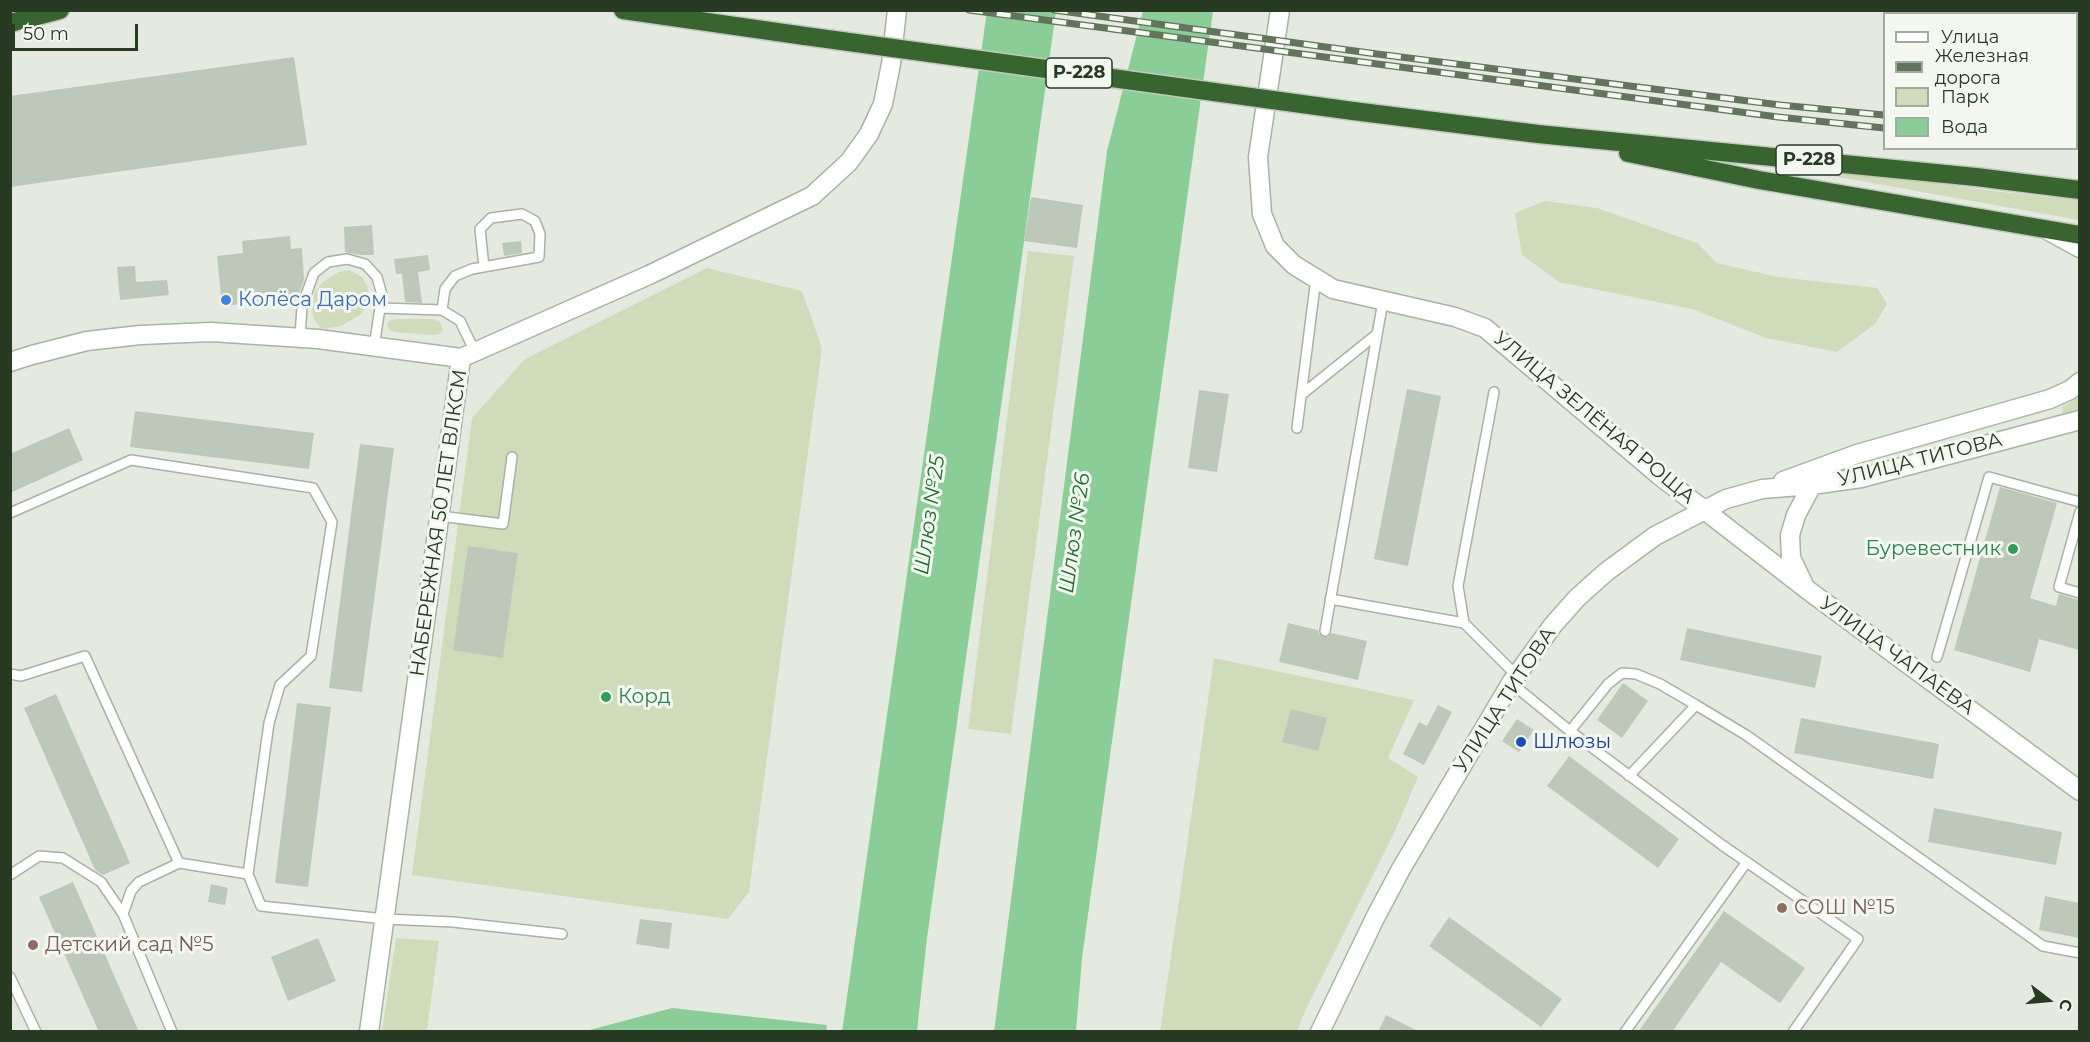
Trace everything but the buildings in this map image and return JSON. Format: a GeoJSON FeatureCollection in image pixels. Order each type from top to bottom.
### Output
{"type":"FeatureCollection","features":[{"type":"Feature","properties":{"kind":"highway"},"geometry":{"type":"LineString","coordinates":[[10,23],[60,10]]}},
{"type":"Feature","properties":{"kind":"highway","name":"Р-228"},"geometry":{"type":"LineString","coordinates":[[623,10],[1353,111],[1538,134],[1976,177],[2079,190]]}},
{"type":"Feature","properties":{"kind":"highway","name":"Р-228"},"geometry":{"type":"LineString","coordinates":[[1538,134],[1760,180],[2079,234]]}},
{"type":"Feature","properties":{"kind":"street"},"geometry":{"type":"LineString","coordinates":[[468,355],[649,275],[812,196],[849,162],[869,134],[883,104],[891,64],[897,10]]}},
{"type":"Feature","properties":{"kind":"street","name":"УЛИЦА ЗЕЛЁНАЯ РОЩА"},"geometry":{"type":"LineString","coordinates":[[1280,10],[1258,157],[1262,214],[1275,246],[1294,265],[1334,289],[1455,317],[1485,328],[1660,476],[1805,588]]}},
{"type":"Feature","properties":{"kind":"street"},"geometry":{"type":"LineString","coordinates":[[2039,227],[2079,248]]}},
{"type":"Feature","properties":{"kind":"street","name":"НАБЕРЕЖНАЯ 50 ЛЕТ ВЛКСМ"},"geometry":{"type":"LineString","coordinates":[[10,362],[87,341],[140,335],[211,332],[300,338],[468,355],[440,516],[369,1032]]}},
{"type":"Feature","properties":{"kind":"street"},"geometry":{"type":"LineString","coordinates":[[1762,489],[1857,454],[2050,399],[2070,390],[2079,382]]}},
{"type":"Feature","properties":{"kind":"street","name":"УЛИЦА ТИТОВА"},"geometry":{"type":"LineString","coordinates":[[1320,1032],[1374,918],[1401,869],[1514,680],[1553,625],[1577,598],[1606,572],[1655,536],[1703,509],[1726,500],[1762,489],[1861,478],[2079,420]]}},
{"type":"Feature","properties":{"kind":"street","name":"УЛИЦА ЧАПАЕВА"},"geometry":{"type":"LineString","coordinates":[[1812,485],[1796,515],[1790,535],[1791,558],[1805,588],[2079,790]]}},
{"type":"Feature","properties":{"kind":"lane"},"geometry":{"type":"LineString","coordinates":[[442,310],[445,289],[454,276],[484,267],[539,257],[540,234],[535,221],[522,214],[491,218],[480,229],[484,267]]}},
{"type":"Feature","properties":{"kind":"lane"},"geometry":{"type":"LineString","coordinates":[[300,338],[302,306],[314,273],[328,262],[346,259],[365,264],[377,277],[382,295],[374,347]]}},
{"type":"Feature","properties":{"kind":"lane"},"geometry":{"type":"LineString","coordinates":[[1297,428],[1316,278]]}},
{"type":"Feature","properties":{"kind":"lane"},"geometry":{"type":"LineString","coordinates":[[1324,631],[1383,301]]}},
{"type":"Feature","properties":{"kind":"lane"},"geometry":{"type":"LineString","coordinates":[[380,308],[442,310],[460,321],[468,355]]}},
{"type":"Feature","properties":{"kind":"lane"},"geometry":{"type":"LineString","coordinates":[[1301,395],[1377,334]]}},
{"type":"Feature","properties":{"kind":"lane"},"geometry":{"type":"LineString","coordinates":[[1494,392],[1458,586],[1464,622],[1514,680],[1570,731],[1746,863],[1858,939],[1793,1032]]}},
{"type":"Feature","properties":{"kind":"lane"},"geometry":{"type":"LineString","coordinates":[[440,516],[503,524],[512,457]]}},
{"type":"Feature","properties":{"kind":"lane"},"geometry":{"type":"LineString","coordinates":[[10,513],[131,460],[313,488],[332,522],[311,656],[280,685],[269,723],[249,874],[261,906],[386,919],[453,922],[562,934]]}},
{"type":"Feature","properties":{"kind":"lane"},"geometry":{"type":"LineString","coordinates":[[1937,657],[1989,477],[2079,502]]}},
{"type":"Feature","properties":{"kind":"lane"},"geometry":{"type":"LineString","coordinates":[[2079,512],[2059,587],[2079,593]]}},
{"type":"Feature","properties":{"kind":"lane"},"geometry":{"type":"LineString","coordinates":[[1330,599],[1464,622]]}},
{"type":"Feature","properties":{"kind":"lane"},"geometry":{"type":"LineString","coordinates":[[10,674],[21,676],[85,656],[93,679],[179,863]]}},
{"type":"Feature","properties":{"kind":"lane"},"geometry":{"type":"LineString","coordinates":[[1570,731],[1608,684],[1622,673],[1636,674],[1660,684],[1746,735],[2043,946],[2079,953]]}},
{"type":"Feature","properties":{"kind":"lane"},"geometry":{"type":"LineString","coordinates":[[1629,776],[1696,705]]}},
{"type":"Feature","properties":{"kind":"lane"},"geometry":{"type":"LineString","coordinates":[[10,875],[39,856],[63,858],[101,882],[123,914],[172,1032]]}},
{"type":"Feature","properties":{"kind":"lane"},"geometry":{"type":"LineString","coordinates":[[123,914],[131,891],[139,882],[179,863],[249,874]]}},
{"type":"Feature","properties":{"kind":"lane"},"geometry":{"type":"LineString","coordinates":[[1625,1032],[1746,863]]}},
{"type":"Feature","properties":{"kind":"lane"},"geometry":{"type":"LineString","coordinates":[[10,976],[36,1032]]}},
{"type":"Feature","properties":{"kind":"green space"},"geometry":{"type":"Polygon","coordinates":[[[1778,160],[1992,191],[2079,200],[2079,220],[1777,166],[1778,160]]]}},
{"type":"Feature","properties":{"kind":"green space"},"geometry":{"type":"Polygon","coordinates":[[[1545,201],[1597,208],[1697,243],[1717,263],[1778,277],[1877,288],[1887,304],[1875,324],[1837,352],[1766,338],[1692,309],[1559,282],[1522,255],[1515,213],[1545,201]]]}},
{"type":"Feature","properties":{"kind":"green space"},"geometry":{"type":"Polygon","coordinates":[[[1028,251],[1074,256],[1011,734],[968,729],[1028,251]]]}},
{"type":"Feature","properties":{"kind":"green space","name":"Корд"},"geometry":{"type":"Polygon","coordinates":[[[707,268],[802,291],[822,348],[749,892],[728,919],[412,875],[472,418],[525,359],[707,268]]]}},
{"type":"Feature","properties":{"kind":"green space"},"geometry":{"type":"Polygon","coordinates":[[[349,270],[362,277],[368,287],[369,299],[366,307],[360,315],[341,326],[324,329],[314,319],[311,307],[315,292],[323,282],[339,272],[349,270]]]}},
{"type":"Feature","properties":{"kind":"green space"},"geometry":{"type":"Polygon","coordinates":[[[433,319],[440,322],[443,330],[433,335],[394,332],[387,326],[389,321],[433,319]]]}},
{"type":"Feature","properties":{"kind":"green space"},"geometry":{"type":"Polygon","coordinates":[[[2079,397],[2079,410],[2063,415],[2062,407],[2079,397]]]}},
{"type":"Feature","properties":{"kind":"green space"},"geometry":{"type":"Polygon","coordinates":[[[1214,658],[1414,700],[1388,758],[1418,777],[1396,829],[1297,1031],[1160,1032],[1214,658]]]}},
{"type":"Feature","properties":{"kind":"green space"},"geometry":{"type":"Polygon","coordinates":[[[396,938],[439,941],[427,1031],[382,1031],[396,938]]]}},
{"type":"Feature","properties":{"kind":"water","name":"Шлюз №25"},"geometry":{"type":"Polygon","coordinates":[[[987,11],[1056,11],[927,938],[917,1031],[842,1032],[987,11]]]}},
{"type":"Feature","properties":{"kind":"water","name":"Шлюз №26"},"geometry":{"type":"Polygon","coordinates":[[[1143,11],[1213,11],[1082,958],[1076,1031],[994,1032],[1107,151],[1143,11]]]}},
{"type":"Feature","properties":{"kind":"water"},"geometry":{"type":"Polygon","coordinates":[[[672,1008],[827,1025],[826,1032],[586,1031],[672,1008]]]}},
{"type":"Feature","properties":{"kind":"railway"},"geometry":{"type":"LineString","coordinates":[[969,10],[1778,117],[1883,128]]}},
{"type":"Feature","properties":{"kind":"railway"},"geometry":{"type":"LineString","coordinates":[[1054,10],[1780,105],[1883,115]]}},
{"type":"Feature","properties":{"kind":"place","name":"Колёса Даром"},"geometry":{"type":"Point","coordinates":[226,300]}},
{"type":"Feature","properties":{"kind":"place","name":"Буревестник"},"geometry":{"type":"Point","coordinates":[2013,549]}},
{"type":"Feature","properties":{"kind":"place","name":"Корд"},"geometry":{"type":"Point","coordinates":[606,697]}},
{"type":"Feature","properties":{"kind":"place","name":"Шлюзы"},"geometry":{"type":"Point","coordinates":[1521,742]}},
{"type":"Feature","properties":{"kind":"place","name":"СОШ №15"},"geometry":{"type":"Point","coordinates":[1782,908]}},
{"type":"Feature","properties":{"kind":"place","name":"Детский сад №5"},"geometry":{"type":"Point","coordinates":[33,945]}}]}
